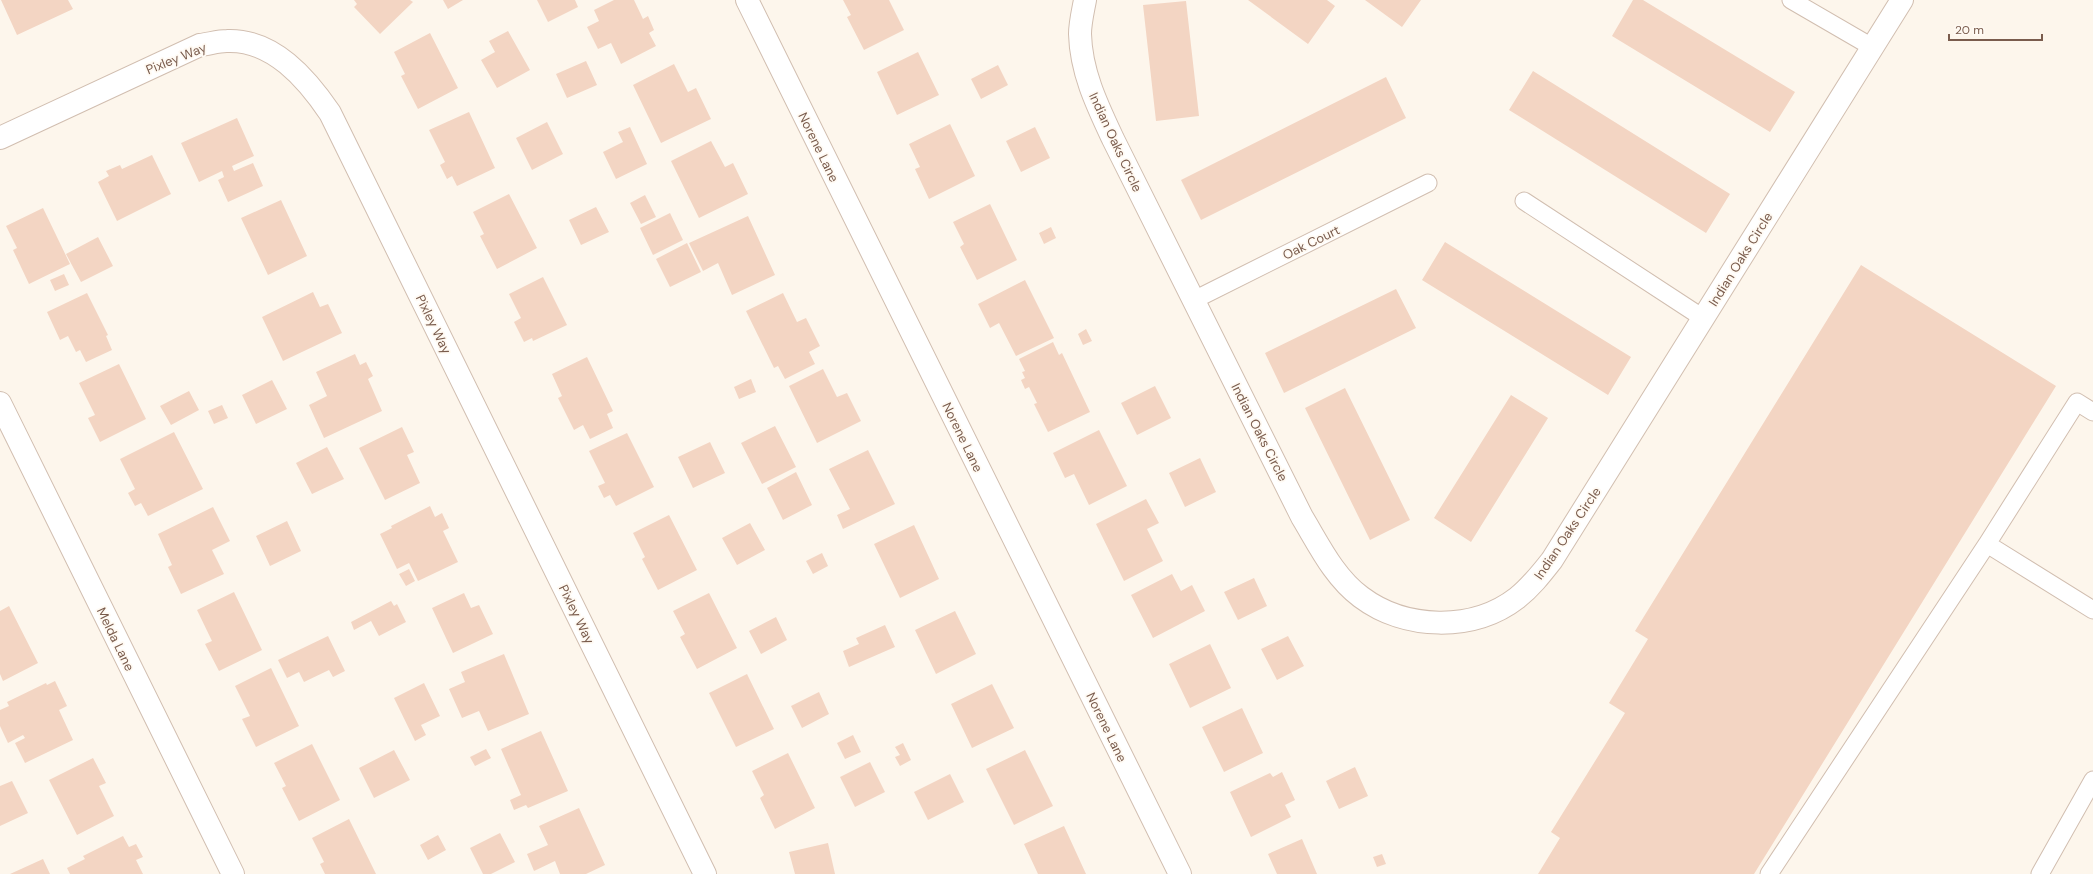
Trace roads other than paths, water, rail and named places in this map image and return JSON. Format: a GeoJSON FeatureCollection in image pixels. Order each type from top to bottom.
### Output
{"type":"FeatureCollection","features":[{"type":"Feature","properties":{"kind":"street","name":"Norene Lane"},"geometry":{"type":"LineString","coordinates":[[747,0],[1180,874]]}},
{"type":"Feature","properties":{"kind":"street","name":"Indian Oaks Circle"},"geometry":{"type":"LineString","coordinates":[[1085,0],[1080,32],[1082,59],[1091,91],[1302,517],[1334,570],[1361,597],[1382,610],[1418,621],[1444,623],[1470,620],[1494,612],[1516,599],[1530,587],[1552,560],[1902,0]]}},
{"type":"Feature","properties":{"kind":"street","name":"Pixley Way"},"geometry":{"type":"LineString","coordinates":[[0,138],[200,45],[227,41],[247,43],[265,49],[296,70],[314,90],[330,113],[705,874]]}},
{"type":"Feature","properties":{"kind":"street","name":"Melda Lane"},"geometry":{"type":"LineString","coordinates":[[0,404],[233,874]]}},
{"type":"Feature","properties":{"kind":"lane"},"geometry":{"type":"LineString","coordinates":[[1790,0],[1872,47]]}},
{"type":"Feature","properties":{"kind":"lane","name":"Oak Court"},"geometry":{"type":"LineString","coordinates":[[1194,300],[1428,183]]}},
{"type":"Feature","properties":{"kind":"lane"},"geometry":{"type":"LineString","coordinates":[[1524,201],[1703,318]]}},
{"type":"Feature","properties":{"kind":"lane"},"geometry":{"type":"LineString","coordinates":[[1769,874],[1987,544],[2077,402],[2093,412]]}},
{"type":"Feature","properties":{"kind":"lane"},"geometry":{"type":"LineString","coordinates":[[1987,544],[2093,610]]}},
{"type":"Feature","properties":{"kind":"lane"},"geometry":{"type":"LineString","coordinates":[[2040,874],[2093,780]]}}]}
